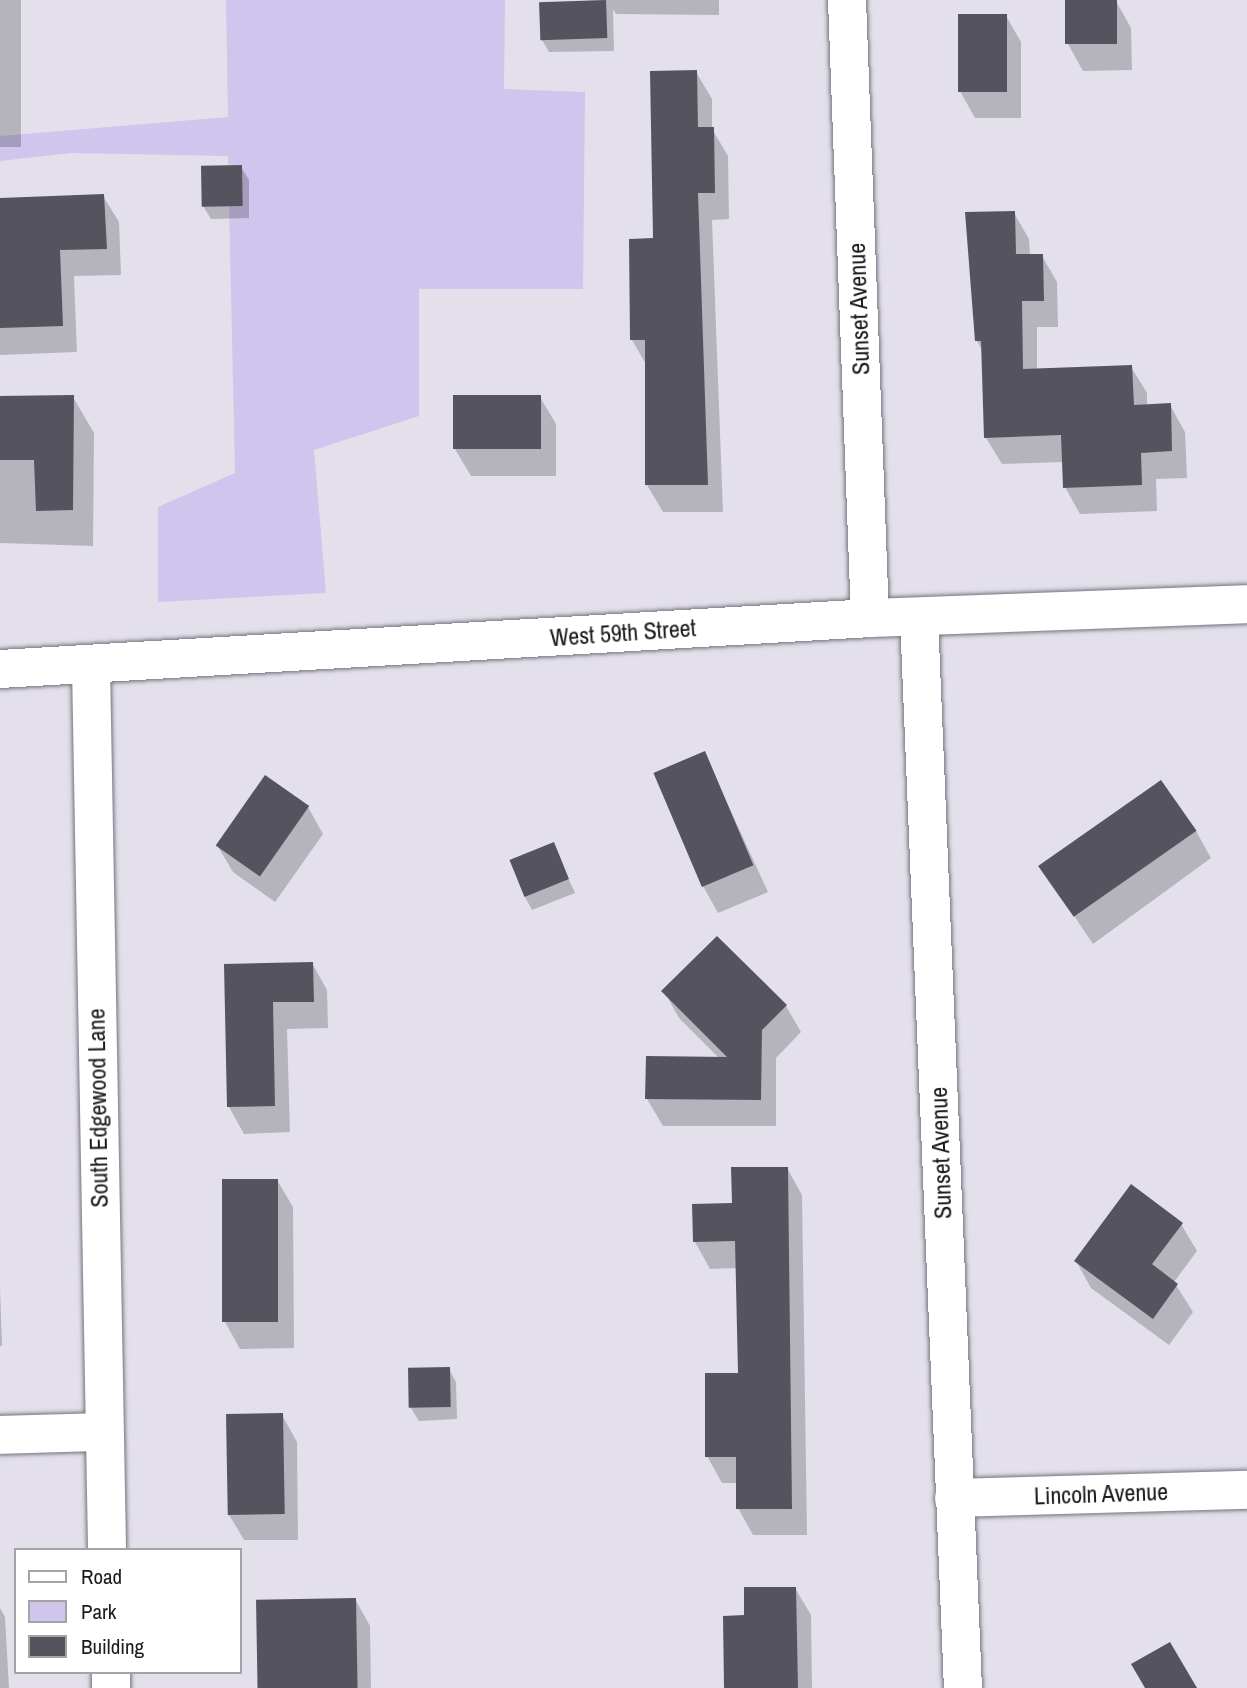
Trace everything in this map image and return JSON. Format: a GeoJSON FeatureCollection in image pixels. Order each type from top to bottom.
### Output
{"type":"FeatureCollection","features":[{"type":"Feature","properties":{"kind":"street","name":"Sunset Avenue"},"geometry":{"type":"LineString","coordinates":[[847,0],[870,618]]}},
{"type":"Feature","properties":{"kind":"street","name":"West 59th Street"},"geometry":{"type":"LineString","coordinates":[[0,669],[91,666],[870,618],[1247,604]]}},
{"type":"Feature","properties":{"kind":"street","name":"Sunset Avenue"},"geometry":{"type":"LineString","coordinates":[[919,617],[963,1688]]}},
{"type":"Feature","properties":{"kind":"street","name":"South Edgewood Lane"},"geometry":{"type":"LineString","coordinates":[[91,666],[107,1548]]}},
{"type":"Feature","properties":{"kind":"street"},"geometry":{"type":"LineString","coordinates":[[0,1436],[103,1432]]}},
{"type":"Feature","properties":{"kind":"street","name":"Lincoln Avenue"},"geometry":{"type":"LineString","coordinates":[[954,1498],[1247,1490]]}},
{"type":"Feature","properties":{"kind":"green space"},"geometry":{"type":"Polygon","coordinates":[[[226,0],[505,0],[504,89],[585,92],[583,289],[419,289],[419,416],[314,450],[326,593],[158,602],[158,507],[235,473],[228,156],[71,153],[0,161],[0,136],[228,117],[226,0]]]}},
{"type":"Feature","properties":{"kind":"building"},"geometry":{"type":"Polygon","coordinates":[[[606,0],[607,38],[540,40],[539,2],[606,0]]]}},
{"type":"Feature","properties":{"kind":"building"},"geometry":{"type":"Polygon","coordinates":[[[1065,0],[1117,0],[1117,44],[1065,44],[1065,0]]]}},
{"type":"Feature","properties":{"kind":"building"},"geometry":{"type":"Polygon","coordinates":[[[958,14],[1007,14],[1007,92],[958,92],[958,14]]]}},
{"type":"Feature","properties":{"kind":"building"},"geometry":{"type":"Polygon","coordinates":[[[697,70],[698,127],[714,127],[715,193],[698,193],[708,485],[645,485],[645,340],[630,340],[629,239],[653,238],[650,71],[697,70]]]}},
{"type":"Feature","properties":{"kind":"building"},"geometry":{"type":"Polygon","coordinates":[[[242,165],[243,206],[202,207],[201,166],[242,165]]]}},
{"type":"Feature","properties":{"kind":"building"},"geometry":{"type":"Polygon","coordinates":[[[104,194],[107,249],[60,250],[63,326],[0,328],[0,198],[104,194]]]}},
{"type":"Feature","properties":{"kind":"building"},"geometry":{"type":"Polygon","coordinates":[[[1015,211],[1016,254],[1043,254],[1044,301],[1022,301],[1023,369],[1132,365],[1134,405],[1171,403],[1172,451],[1141,453],[1142,485],[1063,488],[1061,435],[984,438],[981,341],[975,341],[965,212],[1015,211]]]}},
{"type":"Feature","properties":{"kind":"building"},"geometry":{"type":"Polygon","coordinates":[[[74,395],[73,510],[36,511],[34,460],[0,460],[0,396],[74,395]]]}},
{"type":"Feature","properties":{"kind":"building"},"geometry":{"type":"Polygon","coordinates":[[[453,395],[541,395],[541,449],[453,449],[453,395]]]}},
{"type":"Feature","properties":{"kind":"building"},"geometry":{"type":"Polygon","coordinates":[[[705,751],[753,865],[702,887],[653,773],[705,751]]]}},
{"type":"Feature","properties":{"kind":"building"},"geometry":{"type":"Polygon","coordinates":[[[265,775],[309,806],[260,876],[216,845],[265,775]]]}},
{"type":"Feature","properties":{"kind":"building"},"geometry":{"type":"Polygon","coordinates":[[[1161,780],[1197,831],[1074,917],[1038,866],[1161,780]]]}},
{"type":"Feature","properties":{"kind":"building"},"geometry":{"type":"Polygon","coordinates":[[[554,842],[569,879],[524,897],[509,860],[554,842]]]}},
{"type":"Feature","properties":{"kind":"building"},"geometry":{"type":"Polygon","coordinates":[[[717,936],[787,1005],[762,1030],[761,1100],[645,1099],[646,1056],[727,1057],[661,991],[717,936]]]}},
{"type":"Feature","properties":{"kind":"building"},"geometry":{"type":"Polygon","coordinates":[[[313,962],[314,1002],[273,1002],[275,1106],[227,1107],[224,964],[313,962]]]}},
{"type":"Feature","properties":{"kind":"building"},"geometry":{"type":"Polygon","coordinates":[[[731,1167],[788,1167],[792,1509],[736,1509],[736,1457],[705,1457],[705,1373],[738,1373],[735,1241],[693,1242],[692,1204],[732,1203],[731,1167]]]}},
{"type":"Feature","properties":{"kind":"building"},"geometry":{"type":"Polygon","coordinates":[[[222,1179],[278,1179],[278,1322],[222,1322],[222,1179]]]}},
{"type":"Feature","properties":{"kind":"building"},"geometry":{"type":"Polygon","coordinates":[[[1131,1184],[1183,1223],[1152,1264],[1178,1284],[1153,1319],[1074,1261],[1131,1184]]]}},
{"type":"Feature","properties":{"kind":"building"},"geometry":{"type":"Polygon","coordinates":[[[450,1367],[451,1407],[409,1408],[408,1368],[450,1367]]]}},
{"type":"Feature","properties":{"kind":"building"},"geometry":{"type":"Polygon","coordinates":[[[283,1413],[285,1514],[228,1515],[226,1414],[283,1413]]]}},
{"type":"Feature","properties":{"kind":"building"},"geometry":{"type":"Polygon","coordinates":[[[744,1587],[796,1587],[798,1688],[724,1688],[723,1616],[744,1615],[744,1587]]]}},
{"type":"Feature","properties":{"kind":"building"},"geometry":{"type":"Polygon","coordinates":[[[356,1598],[358,1688],[258,1688],[256,1600],[356,1598]]]}},
{"type":"Feature","properties":{"kind":"building"},"geometry":{"type":"Polygon","coordinates":[[[1170,1642],[1197,1688],[1145,1688],[1131,1664],[1170,1642]]]}}]}
